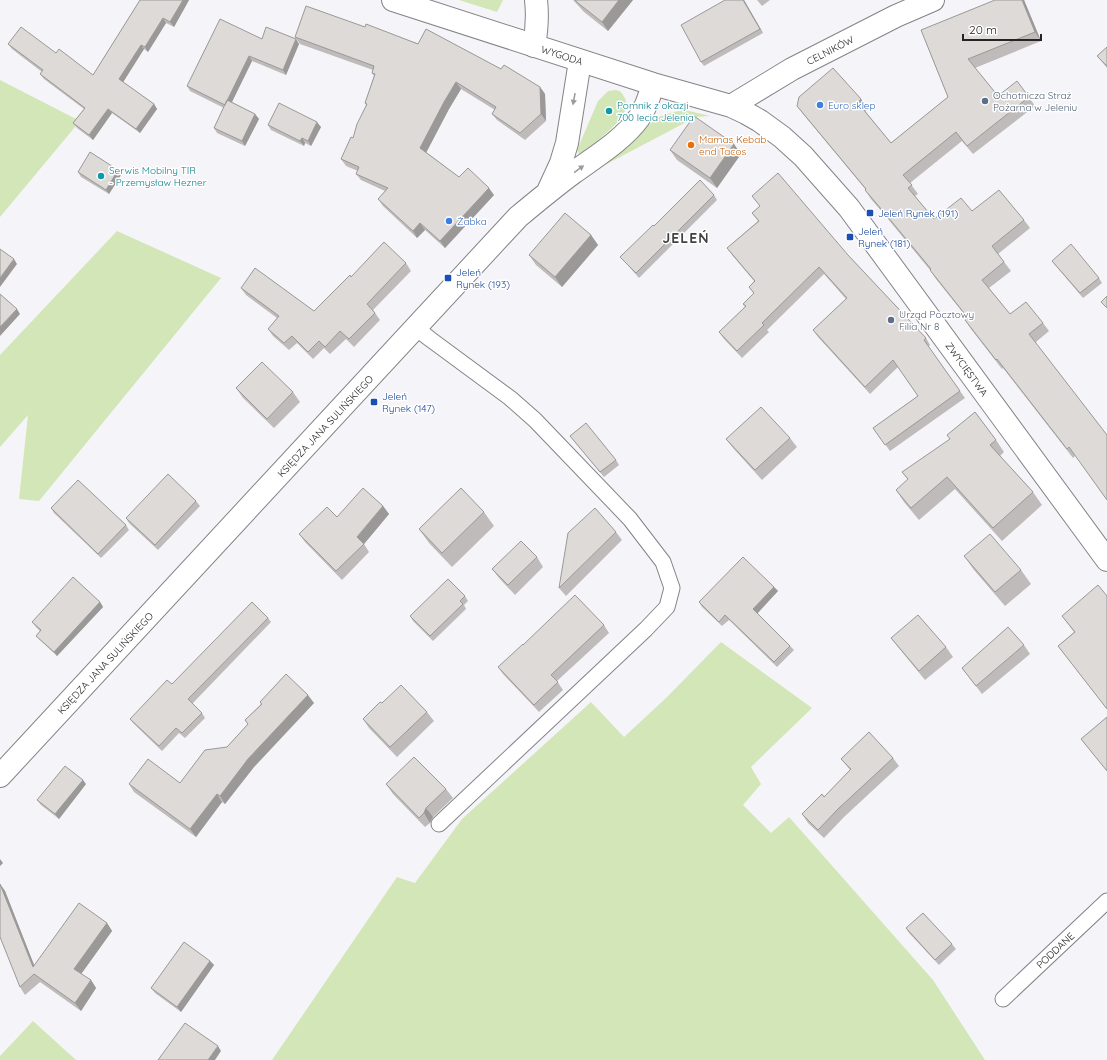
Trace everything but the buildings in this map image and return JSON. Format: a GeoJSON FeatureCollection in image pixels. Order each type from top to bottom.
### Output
{"type":"FeatureCollection","features":[{"type":"Feature","properties":{"kind":"street","name":"WYGODA"},"geometry":{"type":"LineString","coordinates":[[393,0],[653,84],[731,106]]}},
{"type":"Feature","properties":{"kind":"street"},"geometry":{"type":"LineString","coordinates":[[534,46],[538,16],[536,0]]}},
{"type":"Feature","properties":{"kind":"street","name":"CELNIKÓW"},"geometry":{"type":"LineString","coordinates":[[731,106],[792,69],[896,16],[933,0]]}},
{"type":"Feature","properties":{"kind":"street"},"geometry":{"type":"LineString","coordinates":[[548,192],[561,163],[566,143],[580,61]]}},
{"type":"Feature","properties":{"kind":"street","name":"KSIĘDZA JANA SULIŃSKIEGO"},"geometry":{"type":"LineString","coordinates":[[0,776],[518,217],[548,192],[601,153],[640,117],[649,99],[653,84]]}},
{"type":"Feature","properties":{"kind":"street","name":"ZWYCIĘSTWA"},"geometry":{"type":"LineString","coordinates":[[731,106],[760,121],[782,136],[803,156],[849,208],[1107,560]]}},
{"type":"Feature","properties":{"kind":"lane"},"geometry":{"type":"LineString","coordinates":[[416,328],[510,398],[535,420],[630,518],[663,562],[672,588],[667,607],[646,630],[439,824]]}},
{"type":"Feature","properties":{"kind":"lane","name":"PODDANE"},"geometry":{"type":"LineString","coordinates":[[1003,999],[1107,901]]}},
{"type":"Feature","properties":{"kind":"green space"},"geometry":{"type":"Polygon","coordinates":[[[459,0],[503,0],[497,12],[459,0]]]}},
{"type":"Feature","properties":{"kind":"green space"},"geometry":{"type":"Polygon","coordinates":[[[0,80],[80,121],[0,217],[0,80]]]}},
{"type":"Feature","properties":{"kind":"green space"},"geometry":{"type":"Polygon","coordinates":[[[608,91],[620,91],[626,101],[624,114],[608,132],[583,153],[579,154],[577,150],[598,101],[608,91]]]}},
{"type":"Feature","properties":{"kind":"green space"},"geometry":{"type":"Polygon","coordinates":[[[685,110],[710,116],[696,117],[603,166],[658,117],[685,110]]]}},
{"type":"Feature","properties":{"kind":"green space"},"geometry":{"type":"Polygon","coordinates":[[[117,231],[221,278],[39,501],[19,499],[28,415],[0,447],[0,355],[117,231]]]}},
{"type":"Feature","properties":{"kind":"green space"},"geometry":{"type":"Polygon","coordinates":[[[721,642],[812,708],[751,767],[761,784],[743,805],[771,833],[789,817],[933,980],[985,1060],[272,1060],[397,877],[415,883],[462,819],[591,702],[624,737],[666,698],[721,642]]]}},
{"type":"Feature","properties":{"kind":"green space"},"geometry":{"type":"Polygon","coordinates":[[[33,1021],[76,1060],[0,1060],[0,1056],[33,1021]]]}},
{"type":"Feature","properties":{"kind":"place","name":"Ochotnicza Straż Pożarna w Jeleniu"},"geometry":{"type":"Point","coordinates":[985,101]}},
{"type":"Feature","properties":{"kind":"place","name":"Euro sklep"},"geometry":{"type":"Point","coordinates":[820,105]}},
{"type":"Feature","properties":{"kind":"place","name":"Pomnik z okazji 700 lecia Jelenia"},"geometry":{"type":"Point","coordinates":[609,111]}},
{"type":"Feature","properties":{"kind":"place","name":"Mamas Kebab end Tacos"},"geometry":{"type":"Point","coordinates":[691,145]}},
{"type":"Feature","properties":{"kind":"place","name":"Serwis Mobilny TIR - Przemysław Hezner"},"geometry":{"type":"Point","coordinates":[101,176]}},
{"type":"Feature","properties":{"kind":"place","name":"Jeleń Rynek (191)"},"geometry":{"type":"Point","coordinates":[870,213]}},
{"type":"Feature","properties":{"kind":"place","name":"Żabka"},"geometry":{"type":"Point","coordinates":[449,221]}},
{"type":"Feature","properties":{"kind":"place","name":"Jeleń Rynek (181)"},"geometry":{"type":"Point","coordinates":[850,237]}},
{"type":"Feature","properties":{"kind":"place","name":"Jeleń Rynek (193)"},"geometry":{"type":"Point","coordinates":[448,278]}},
{"type":"Feature","properties":{"kind":"place","name":"Urząd Pocztowy Filia Nr 8"},"geometry":{"type":"Point","coordinates":[891,320]}},
{"type":"Feature","properties":{"kind":"place","name":"Jeleń Rynek (147)"},"geometry":{"type":"Point","coordinates":[374,402]}},
{"type":"Feature","properties":{"kind":"district","name":"JELEŃ"},"geometry":{"type":"Point","coordinates":[686,238]}}]}
